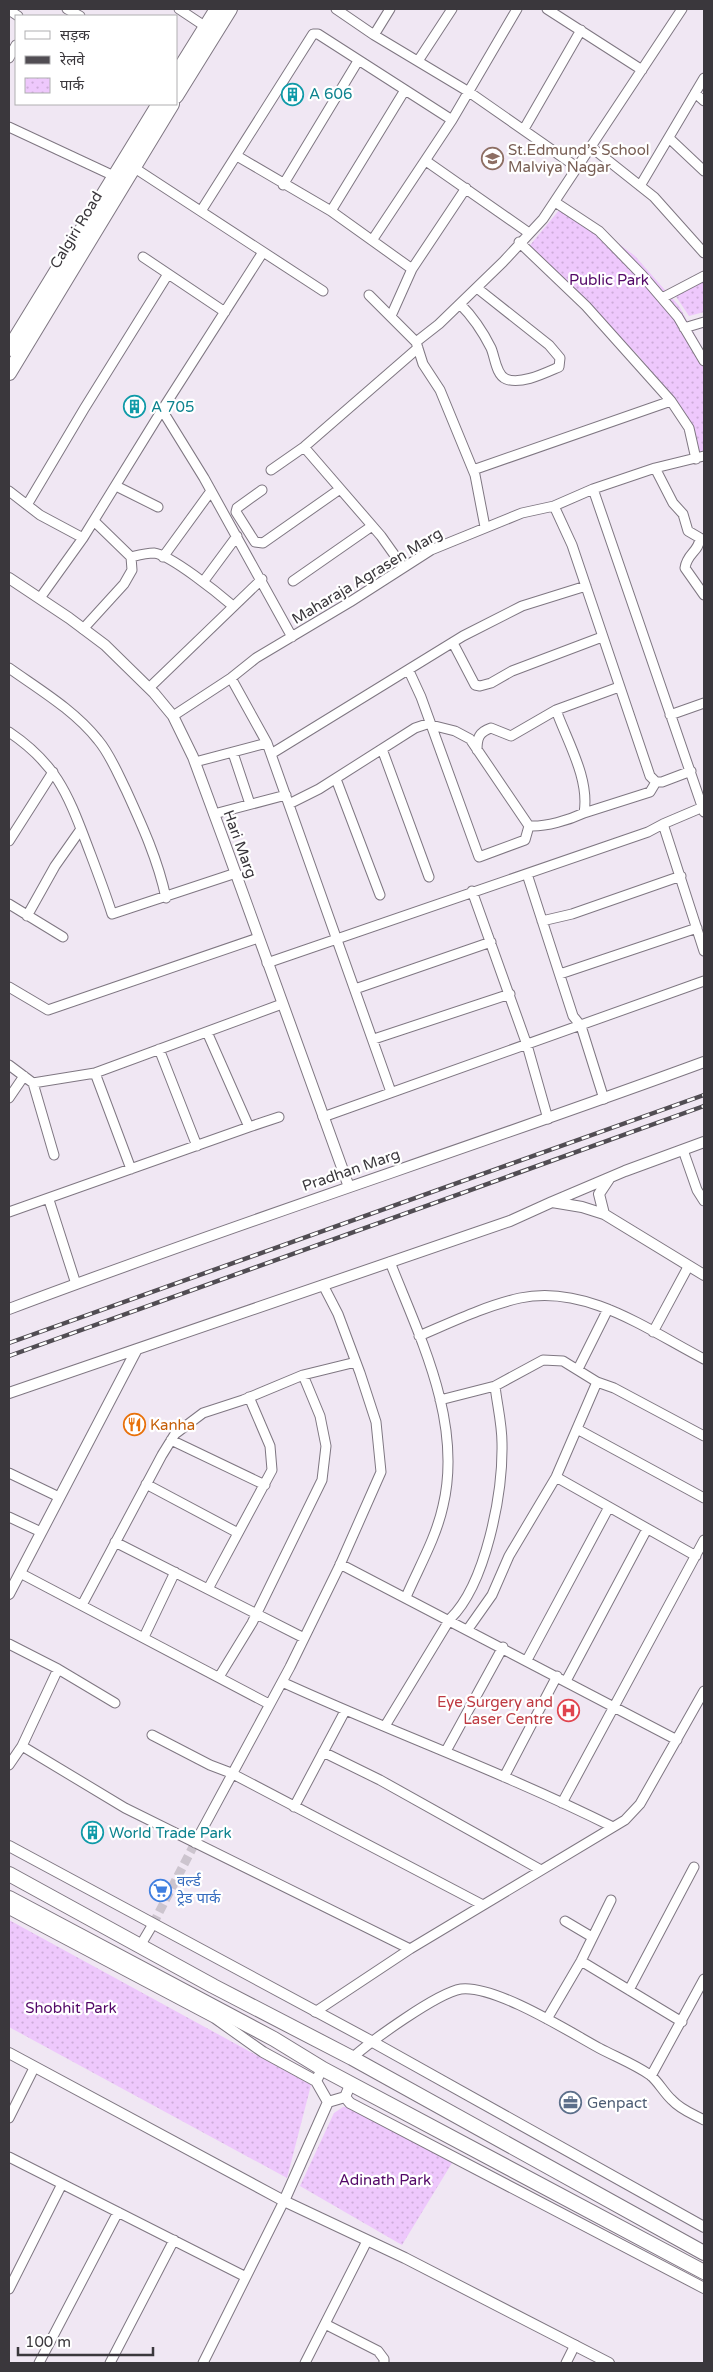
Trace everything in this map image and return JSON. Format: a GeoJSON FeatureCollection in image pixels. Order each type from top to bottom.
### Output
{"type":"FeatureCollection","features":[{"type":"Feature","properties":{"kind":"main road"},"geometry":{"type":"LineString","coordinates":[[178,72],[217,9]]}},
{"type":"Feature","properties":{"kind":"main road"},"geometry":{"type":"LineString","coordinates":[[178,93],[230,9]]}},
{"type":"Feature","properties":{"kind":"main road","name":"Calgiri Road"},"geometry":{"type":"LineString","coordinates":[[9,373],[129,163],[158,105]]}},
{"type":"Feature","properties":{"kind":"main road","name":"Calgiri Road"},"geometry":{"type":"LineString","coordinates":[[9,349],[114,176],[129,163],[171,105]]}},
{"type":"Feature","properties":{"kind":"main road"},"geometry":{"type":"LineString","coordinates":[[9,1874],[140,1946],[352,2058],[704,2253]]}},
{"type":"Feature","properties":{"kind":"main road"},"geometry":{"type":"LineString","coordinates":[[9,1898],[250,2033],[351,2083],[704,2272]]}},
{"type":"Feature","properties":{"kind":"street"},"geometry":{"type":"LineString","coordinates":[[67,9],[78,15]]}},
{"type":"Feature","properties":{"kind":"street"},"geometry":{"type":"LineString","coordinates":[[179,9],[206,27]]}},
{"type":"Feature","properties":{"kind":"street"},"geometry":{"type":"LineString","coordinates":[[336,9],[374,35],[469,92],[578,168]]}},
{"type":"Feature","properties":{"kind":"street"},"geometry":{"type":"LineString","coordinates":[[374,35],[390,9]]}},
{"type":"Feature","properties":{"kind":"street"},"geometry":{"type":"LineString","coordinates":[[418,61],[452,9]]}},
{"type":"Feature","properties":{"kind":"street"},"geometry":{"type":"LineString","coordinates":[[372,239],[452,120],[516,9]]}},
{"type":"Feature","properties":{"kind":"street"},"geometry":{"type":"LineString","coordinates":[[547,9],[642,70]]}},
{"type":"Feature","properties":{"kind":"street"},"geometry":{"type":"LineString","coordinates":[[271,470],[304,447],[417,345],[504,262],[519,242],[555,202],[682,9]]}},
{"type":"Feature","properties":{"kind":"street"},"geometry":{"type":"LineString","coordinates":[[524,129],[581,30]]}},
{"type":"Feature","properties":{"kind":"street"},"geometry":{"type":"LineString","coordinates":[[201,211],[313,34],[318,34],[452,120]]}},
{"type":"Feature","properties":{"kind":"street"},"geometry":{"type":"LineString","coordinates":[[9,58],[13,46]]}},
{"type":"Feature","properties":{"kind":"street"},"geometry":{"type":"LineString","coordinates":[[283,185],[358,61]]}},
{"type":"Feature","properties":{"kind":"street"},"geometry":{"type":"LineString","coordinates":[[640,186],[704,78]]}},
{"type":"Feature","properties":{"kind":"street"},"geometry":{"type":"LineString","coordinates":[[331,211],[405,90]]}},
{"type":"Feature","properties":{"kind":"street"},"geometry":{"type":"LineString","coordinates":[[695,94],[704,101]]}},
{"type":"Feature","properties":{"kind":"street"},"geometry":{"type":"LineString","coordinates":[[9,126],[114,176]]}},
{"type":"Feature","properties":{"kind":"street"},"geometry":{"type":"LineString","coordinates":[[669,138],[704,171]]}},
{"type":"Feature","properties":{"kind":"street"},"geometry":{"type":"LineString","coordinates":[[591,147],[654,197],[704,253]]}},
{"type":"Feature","properties":{"kind":"street"},"geometry":{"type":"LineString","coordinates":[[237,156],[283,185],[331,211],[412,269]]}},
{"type":"Feature","properties":{"kind":"street"},"geometry":{"type":"LineString","coordinates":[[426,161],[529,233]]}},
{"type":"Feature","properties":{"kind":"street"},"geometry":{"type":"LineString","coordinates":[[129,163],[323,290]]}},
{"type":"Feature","properties":{"kind":"street"},"geometry":{"type":"LineString","coordinates":[[391,316],[412,269],[466,188]]}},
{"type":"Feature","properties":{"kind":"street"},"geometry":{"type":"LineString","coordinates":[[555,202],[599,232],[662,298],[684,328],[704,361]]}},
{"type":"Feature","properties":{"kind":"street"},"geometry":{"type":"LineString","coordinates":[[519,242],[586,306],[671,400],[689,428],[700,457]]}},
{"type":"Feature","properties":{"kind":"street"},"geometry":{"type":"LineString","coordinates":[[40,598],[94,521],[263,252]]}},
{"type":"Feature","properties":{"kind":"street"},"geometry":{"type":"LineString","coordinates":[[143,256],[225,312]]}},
{"type":"Feature","properties":{"kind":"street"},"geometry":{"type":"LineString","coordinates":[[27,505],[168,274]]}},
{"type":"Feature","properties":{"kind":"street"},"geometry":{"type":"LineString","coordinates":[[662,298],[704,276]]}},
{"type":"Feature","properties":{"kind":"street"},"geometry":{"type":"LineString","coordinates":[[460,304],[478,326],[491,349],[500,373],[506,379],[518,380],[558,367],[560,358],[549,345],[477,288]]}},
{"type":"Feature","properties":{"kind":"street"},"geometry":{"type":"LineString","coordinates":[[368,295],[391,316],[417,345],[424,364],[440,390],[473,470],[486,527]]}},
{"type":"Feature","properties":{"kind":"street"},"geometry":{"type":"LineString","coordinates":[[684,328],[704,322]]}},
{"type":"Feature","properties":{"kind":"street"},"geometry":{"type":"LineString","coordinates":[[473,470],[671,400]]}},
{"type":"Feature","properties":{"kind":"street"},"geometry":{"type":"LineString","coordinates":[[162,410],[262,579],[292,637]]}},
{"type":"Feature","properties":{"kind":"street"},"geometry":{"type":"LineString","coordinates":[[304,447],[372,526],[403,567]]}},
{"type":"Feature","properties":{"kind":"street","name":"Maharaja Agrasen Marg"},"geometry":{"type":"LineString","coordinates":[[173,716],[231,678],[256,658],[350,602],[431,550],[522,513],[554,506],[593,489],[655,468],[700,457]]}},
{"type":"Feature","properties":{"kind":"street"},"geometry":{"type":"LineString","coordinates":[[655,468],[673,503],[683,514],[688,531],[702,538],[696,549],[686,559],[684,568],[704,593]]}},
{"type":"Feature","properties":{"kind":"street"},"geometry":{"type":"LineString","coordinates":[[116,486],[158,508]]}},
{"type":"Feature","properties":{"kind":"street"},"geometry":{"type":"LineString","coordinates":[[262,490],[237,508],[236,512],[255,542],[259,543],[263,543],[340,489]]}},
{"type":"Feature","properties":{"kind":"street"},"geometry":{"type":"LineString","coordinates":[[267,963],[648,832],[663,824],[703,809],[593,489]]}},
{"type":"Feature","properties":{"kind":"street"},"geometry":{"type":"LineString","coordinates":[[9,491],[27,505],[83,538]]}},
{"type":"Feature","properties":{"kind":"street"},"geometry":{"type":"LineString","coordinates":[[163,557],[211,491]]}},
{"type":"Feature","properties":{"kind":"street"},"geometry":{"type":"LineString","coordinates":[[554,506],[572,545],[650,776],[656,782],[662,782],[691,771]]}},
{"type":"Feature","properties":{"kind":"street"},"geometry":{"type":"LineString","coordinates":[[83,629],[124,584],[132,570],[131,557],[94,521]]}},
{"type":"Feature","properties":{"kind":"street"},"geometry":{"type":"LineString","coordinates":[[293,581],[372,526]]}},
{"type":"Feature","properties":{"kind":"street"},"geometry":{"type":"LineString","coordinates":[[203,582],[237,536]]}},
{"type":"Feature","properties":{"kind":"street"},"geometry":{"type":"LineString","coordinates":[[131,557],[156,553],[203,582],[233,606]]}},
{"type":"Feature","properties":{"kind":"street","name":"Hari Marg"},"geometry":{"type":"LineString","coordinates":[[9,578],[105,645],[149,688],[173,716],[195,762],[349,1187]]}},
{"type":"Feature","properties":{"kind":"street"},"geometry":{"type":"LineString","coordinates":[[149,688],[262,579]]}},
{"type":"Feature","properties":{"kind":"street"},"geometry":{"type":"LineString","coordinates":[[271,754],[452,643],[522,606],[586,586]]}},
{"type":"Feature","properties":{"kind":"street"},"geometry":{"type":"LineString","coordinates":[[452,643],[466,672],[475,685],[480,686],[491,683],[557,653],[602,637]]}},
{"type":"Feature","properties":{"kind":"street"},"geometry":{"type":"LineString","coordinates":[[9,668],[55,700],[79,720],[99,741],[118,773],[138,817],[161,874],[166,898]]}},
{"type":"Feature","properties":{"kind":"street"},"geometry":{"type":"LineString","coordinates":[[289,804],[336,779],[415,728],[427,724],[431,727],[455,731],[470,739],[528,826],[525,840],[479,857],[431,727],[409,671]]}},
{"type":"Feature","properties":{"kind":"street"},"geometry":{"type":"LineString","coordinates":[[231,678],[267,743],[336,939],[374,1039],[391,1092]]}},
{"type":"Feature","properties":{"kind":"street"},"geometry":{"type":"LineString","coordinates":[[477,750],[477,739],[482,731],[491,728],[511,736],[556,710],[619,687]]}},
{"type":"Feature","properties":{"kind":"street"},"geometry":{"type":"LineString","coordinates":[[670,715],[704,703]]}},
{"type":"Feature","properties":{"kind":"street"},"geometry":{"type":"LineString","coordinates":[[556,710],[581,776],[586,802],[584,813]]}},
{"type":"Feature","properties":{"kind":"street"},"geometry":{"type":"LineString","coordinates":[[10,736],[25,743],[53,772],[72,803],[100,874],[112,914],[236,874]]}},
{"type":"Feature","properties":{"kind":"street"},"geometry":{"type":"LineString","coordinates":[[195,762],[267,743]]}},
{"type":"Feature","properties":{"kind":"street"},"geometry":{"type":"LineString","coordinates":[[382,749],[429,877]]}},
{"type":"Feature","properties":{"kind":"street"},"geometry":{"type":"LineString","coordinates":[[234,753],[250,804]]}},
{"type":"Feature","properties":{"kind":"street"},"geometry":{"type":"LineString","coordinates":[[9,841],[53,772]]}},
{"type":"Feature","properties":{"kind":"street"},"geometry":{"type":"LineString","coordinates":[[336,779],[380,894]]}},
{"type":"Feature","properties":{"kind":"street"},"geometry":{"type":"LineString","coordinates":[[528,826],[537,827],[650,792],[656,782]]}},
{"type":"Feature","properties":{"kind":"street"},"geometry":{"type":"LineString","coordinates":[[214,814],[286,795]]}},
{"type":"Feature","properties":{"kind":"street"},"geometry":{"type":"LineString","coordinates":[[663,824],[704,951]]}},
{"type":"Feature","properties":{"kind":"street"},"geometry":{"type":"LineString","coordinates":[[27,916],[55,866],[81,829]]}},
{"type":"Feature","properties":{"kind":"street"},"geometry":{"type":"LineString","coordinates":[[527,874],[572,1016],[581,1026],[604,1099]]}},
{"type":"Feature","properties":{"kind":"street"},"geometry":{"type":"LineString","coordinates":[[542,921],[572,914],[681,876]]}},
{"type":"Feature","properties":{"kind":"street"},"geometry":{"type":"LineString","coordinates":[[472,891],[510,994],[548,1118]]}},
{"type":"Feature","properties":{"kind":"street"},"geometry":{"type":"LineString","coordinates":[[9,904],[64,937]]}},
{"type":"Feature","properties":{"kind":"street"},"geometry":{"type":"LineString","coordinates":[[560,974],[697,928]]}},
{"type":"Feature","properties":{"kind":"street"},"geometry":{"type":"LineString","coordinates":[[9,987],[48,1010],[258,938]]}},
{"type":"Feature","properties":{"kind":"street"},"geometry":{"type":"LineString","coordinates":[[355,989],[491,942]]}},
{"type":"Feature","properties":{"kind":"street"},"geometry":{"type":"LineString","coordinates":[[323,1117],[704,981]]}},
{"type":"Feature","properties":{"kind":"street"},"geometry":{"type":"LineString","coordinates":[[374,1039],[510,994]]}},
{"type":"Feature","properties":{"kind":"street"},"geometry":{"type":"LineString","coordinates":[[33,1083],[95,1073],[282,1004]]}},
{"type":"Feature","properties":{"kind":"street"},"geometry":{"type":"LineString","coordinates":[[207,1032],[249,1127]]}},
{"type":"Feature","properties":{"kind":"street"},"geometry":{"type":"LineString","coordinates":[[159,1050],[197,1146]]}},
{"type":"Feature","properties":{"kind":"street","name":"Pradhan Marg"},"geometry":{"type":"LineString","coordinates":[[9,1309],[704,1062]]}},
{"type":"Feature","properties":{"kind":"street"},"geometry":{"type":"LineString","coordinates":[[9,1065],[33,1083],[54,1155]]}},
{"type":"Feature","properties":{"kind":"street"},"geometry":{"type":"LineString","coordinates":[[95,1073],[131,1169]]}},
{"type":"Feature","properties":{"kind":"street"},"geometry":{"type":"LineString","coordinates":[[9,1098],[24,1076]]}},
{"type":"Feature","properties":{"kind":"street"},"geometry":{"type":"LineString","coordinates":[[9,1212],[49,1200],[279,1117]]}},
{"type":"Feature","properties":{"kind":"street"},"geometry":{"type":"LineString","coordinates":[[9,1393],[510,1221],[612,1176],[704,1142]]}},
{"type":"Feature","properties":{"kind":"street"},"geometry":{"type":"LineString","coordinates":[[683,1150],[697,1190],[704,1201]]}},
{"type":"Feature","properties":{"kind":"street"},"geometry":{"type":"LineString","coordinates":[[604,1214],[600,1194],[606,1181],[612,1176]]}},
{"type":"Feature","properties":{"kind":"street"},"geometry":{"type":"LineString","coordinates":[[49,1200],[76,1284]]}},
{"type":"Feature","properties":{"kind":"street"},"geometry":{"type":"LineString","coordinates":[[552,1202],[604,1214],[688,1267],[704,1275]]}},
{"type":"Feature","properties":{"kind":"street"},"geometry":{"type":"LineString","coordinates":[[390,1262],[420,1336],[440,1400],[448,1441],[450,1464],[443,1506],[434,1535],[406,1597]]}},
{"type":"Feature","properties":{"kind":"street"},"geometry":{"type":"LineString","coordinates":[[653,1332],[688,1267]]}},
{"type":"Feature","properties":{"kind":"street"},"geometry":{"type":"LineString","coordinates":[[194,1842],[282,1682],[340,1564],[381,1472],[376,1422],[338,1314],[323,1285]]}},
{"type":"Feature","properties":{"kind":"street"},"geometry":{"type":"LineString","coordinates":[[420,1336],[478,1311],[520,1298],[554,1295],[579,1299],[608,1310],[704,1359]]}},
{"type":"Feature","properties":{"kind":"street"},"geometry":{"type":"LineString","coordinates":[[578,1369],[608,1310]]}},
{"type":"Feature","properties":{"kind":"street"},"geometry":{"type":"LineString","coordinates":[[9,1594],[15,1575],[41,1532],[137,1349]]}},
{"type":"Feature","properties":{"kind":"street"},"geometry":{"type":"LineString","coordinates":[[440,1400],[495,1386],[543,1360],[563,1361],[597,1382],[614,1388],[704,1436]]}},
{"type":"Feature","properties":{"kind":"street"},"geometry":{"type":"LineString","coordinates":[[82,1605],[171,1440],[185,1425],[203,1413],[303,1376],[356,1362]]}},
{"type":"Feature","properties":{"kind":"street"},"geometry":{"type":"LineString","coordinates":[[219,1677],[256,1614],[322,1480],[326,1446],[320,1416],[303,1376]]}},
{"type":"Feature","properties":{"kind":"street"},"geometry":{"type":"LineString","coordinates":[[468,1629],[492,1595],[509,1556],[556,1477],[597,1382]]}},
{"type":"Feature","properties":{"kind":"street"},"geometry":{"type":"LineString","coordinates":[[385,1726],[450,1619],[459,1610],[484,1557],[494,1521],[501,1474],[502,1441],[495,1386]]}},
{"type":"Feature","properties":{"kind":"street"},"geometry":{"type":"LineString","coordinates":[[208,1589],[272,1470],[270,1446],[249,1397]]}},
{"type":"Feature","properties":{"kind":"street"},"geometry":{"type":"LineString","coordinates":[[577,1429],[704,1498]]}},
{"type":"Feature","properties":{"kind":"street"},"geometry":{"type":"LineString","coordinates":[[171,1440],[265,1485]]}},
{"type":"Feature","properties":{"kind":"street"},"geometry":{"type":"LineString","coordinates":[[9,1473],[59,1497]]}},
{"type":"Feature","properties":{"kind":"street"},"geometry":{"type":"LineString","coordinates":[[556,1477],[696,1556]]}},
{"type":"Feature","properties":{"kind":"street"},"geometry":{"type":"LineString","coordinates":[[146,1484],[238,1533]]}},
{"type":"Feature","properties":{"kind":"street"},"geometry":{"type":"LineString","coordinates":[[527,1660],[609,1508]]}},
{"type":"Feature","properties":{"kind":"street"},"geometry":{"type":"LineString","coordinates":[[9,1518],[41,1532]]}},
{"type":"Feature","properties":{"kind":"street"},"geometry":{"type":"LineString","coordinates":[[566,1680],[647,1529]]}},
{"type":"Feature","properties":{"kind":"street"},"geometry":{"type":"LineString","coordinates":[[562,1803],[613,1705],[704,1540]]}},
{"type":"Feature","properties":{"kind":"street"},"geometry":{"type":"LineString","coordinates":[[115,1542],[304,1638]]}},
{"type":"Feature","properties":{"kind":"street"},"geometry":{"type":"LineString","coordinates":[[340,1564],[450,1619],[677,1740]]}},
{"type":"Feature","properties":{"kind":"street"},"geometry":{"type":"LineString","coordinates":[[144,1637],[175,1572]]}},
{"type":"Feature","properties":{"kind":"street"},"geometry":{"type":"LineString","coordinates":[[15,1575],[82,1605],[269,1704]]}},
{"type":"Feature","properties":{"kind":"street"},"geometry":{"type":"LineString","coordinates":[[9,1644],[58,1669],[115,1703]]}},
{"type":"Feature","properties":{"kind":"street"},"geometry":{"type":"LineString","coordinates":[[446,1751],[503,1647]]}},
{"type":"Feature","properties":{"kind":"street"},"geometry":{"type":"LineString","coordinates":[[9,1765],[22,1746],[58,1669]]}},
{"type":"Feature","properties":{"kind":"street"},"geometry":{"type":"LineString","coordinates":[[504,1777],[557,1676]]}},
{"type":"Feature","properties":{"kind":"street"},"geometry":{"type":"LineString","coordinates":[[282,1682],[346,1711],[446,1751],[613,1827]]}},
{"type":"Feature","properties":{"kind":"street"},"geometry":{"type":"LineString","coordinates":[[315,2012],[410,1949],[626,1820],[640,1804],[703,1696]]}},
{"type":"Feature","properties":{"kind":"street"},"geometry":{"type":"LineString","coordinates":[[294,1807],[346,1711]]}},
{"type":"Feature","properties":{"kind":"street"},"geometry":{"type":"LineString","coordinates":[[152,1736],[210,1766],[232,1773],[483,1905]]}},
{"type":"Feature","properties":{"kind":"street"},"geometry":{"type":"LineString","coordinates":[[22,1746],[125,1808],[410,1949]]}},
{"type":"Feature","properties":{"kind":"street"},"geometry":{"type":"LineString","coordinates":[[323,1752],[380,1780],[542,1870]]}},
{"type":"Feature","properties":{"kind":"street"},"geometry":{"type":"LineString","coordinates":[[9,1846],[371,2041],[704,2227]]}},
{"type":"Feature","properties":{"kind":"street"},"geometry":{"type":"LineString","coordinates":[[629,1990],[694,1867]]}},
{"type":"Feature","properties":{"kind":"street"},"geometry":{"type":"LineString","coordinates":[[547,2019],[581,1961],[611,1900]]}},
{"type":"Feature","properties":{"kind":"street"},"geometry":{"type":"LineString","coordinates":[[9,1908],[214,2018],[250,2033],[263,2052],[316,2081],[328,2102]]}},
{"type":"Feature","properties":{"kind":"street"},"geometry":{"type":"LineString","coordinates":[[565,1921],[592,1937]]}},
{"type":"Feature","properties":{"kind":"street"},"geometry":{"type":"LineString","coordinates":[[140,1946],[153,1924]]}},
{"type":"Feature","properties":{"kind":"street"},"geometry":{"type":"LineString","coordinates":[[581,1961],[682,2022]]}},
{"type":"Feature","properties":{"kind":"street"},"geometry":{"type":"LineString","coordinates":[[652,2076],[704,1980]]}},
{"type":"Feature","properties":{"kind":"street"},"geometry":{"type":"LineString","coordinates":[[352,2058],[371,2041],[445,1994],[460,1990],[474,1990],[490,1994],[547,2019],[652,2076],[672,2101],[683,2110],[704,2120]]}},
{"type":"Feature","properties":{"kind":"street"},"geometry":{"type":"LineString","coordinates":[[9,2053],[284,2201],[405,2258],[609,2363]]}},
{"type":"Feature","properties":{"kind":"street"},"geometry":{"type":"LineString","coordinates":[[9,2118],[34,2068]]}},
{"type":"Feature","properties":{"kind":"street"},"geometry":{"type":"LineString","coordinates":[[316,2081],[323,2069]]}},
{"type":"Feature","properties":{"kind":"street"},"geometry":{"type":"LineString","coordinates":[[204,2363],[284,2201],[328,2102],[344,2097],[351,2083]]}},
{"type":"Feature","properties":{"kind":"street"},"geometry":{"type":"LineString","coordinates":[[344,2097],[350,2103],[704,2288]]}},
{"type":"Feature","properties":{"kind":"street"},"geometry":{"type":"LineString","coordinates":[[9,2157],[246,2277]]}},
{"type":"Feature","properties":{"kind":"street"},"geometry":{"type":"LineString","coordinates":[[9,2289],[62,2184]]}},
{"type":"Feature","properties":{"kind":"street"},"geometry":{"type":"LineString","coordinates":[[39,2363],[118,2212]]}},
{"type":"Feature","properties":{"kind":"street"},"geometry":{"type":"LineString","coordinates":[[110,2363],[174,2240]]}},
{"type":"Feature","properties":{"kind":"street"},"geometry":{"type":"LineString","coordinates":[[305,2363],[367,2241]]}},
{"type":"Feature","properties":{"kind":"street"},"geometry":{"type":"LineString","coordinates":[[326,2324],[378,2351],[384,2359],[384,2363]]}},
{"type":"Feature","properties":{"kind":"street"},"geometry":{"type":"LineString","coordinates":[[566,2363],[575,2345]]}},
{"type":"Feature","properties":{"kind":"green space","name":"Public Park"},"geometry":{"type":"Polygon","coordinates":[[[565,203],[635,256],[679,306],[704,351],[704,453],[695,455],[673,398],[637,354],[526,250],[565,203]]]}},
{"type":"Feature","properties":{"kind":"green space"},"geometry":{"type":"Polygon","coordinates":[[[704,273],[704,312],[689,316],[671,289],[704,273]]]}},
{"type":"Feature","properties":{"kind":"green space","name":"Shobhit Park"},"geometry":{"type":"Polygon","coordinates":[[[9,1920],[311,2085],[287,2178],[9,2027],[9,1920]]]}},
{"type":"Feature","properties":{"kind":"green space","name":"Adinath Park"},"geometry":{"type":"Polygon","coordinates":[[[343,2107],[349,2107],[452,2163],[402,2245],[300,2186],[334,2113],[343,2107]]]}},
{"type":"Feature","properties":{"kind":"tunnel"},"geometry":{"type":"LineString","coordinates":[[153,1924],[195,1843]]}},
{"type":"Feature","properties":{"kind":"railway"},"geometry":{"type":"LineString","coordinates":[[9,1343],[704,1095]]}},
{"type":"Feature","properties":{"kind":"railway"},"geometry":{"type":"LineString","coordinates":[[9,1356],[704,1106]]}},
{"type":"Feature","properties":{"kind":"place","name":"A 606"},"geometry":{"type":"Point","coordinates":[293,94]}},
{"type":"Feature","properties":{"kind":"place","name":"St.Edmund’s School Malviya Nagar"},"geometry":{"type":"Point","coordinates":[492,159]}},
{"type":"Feature","properties":{"kind":"place","name":"A 705"},"geometry":{"type":"Point","coordinates":[135,407]}},
{"type":"Feature","properties":{"kind":"place","name":"Kanha"},"geometry":{"type":"Point","coordinates":[134,1425]}},
{"type":"Feature","properties":{"kind":"place","name":"Eye Surgery and Laser Centre"},"geometry":{"type":"Point","coordinates":[569,1711]}},
{"type":"Feature","properties":{"kind":"place","name":"World Trade Park"},"geometry":{"type":"Point","coordinates":[93,1833]}},
{"type":"Feature","properties":{"kind":"place","name":"वर्ल्ड ट्रेड पार्क"},"geometry":{"type":"Point","coordinates":[161,1890]}},
{"type":"Feature","properties":{"kind":"place","name":"Genpact"},"geometry":{"type":"Point","coordinates":[571,2103]}}]}
